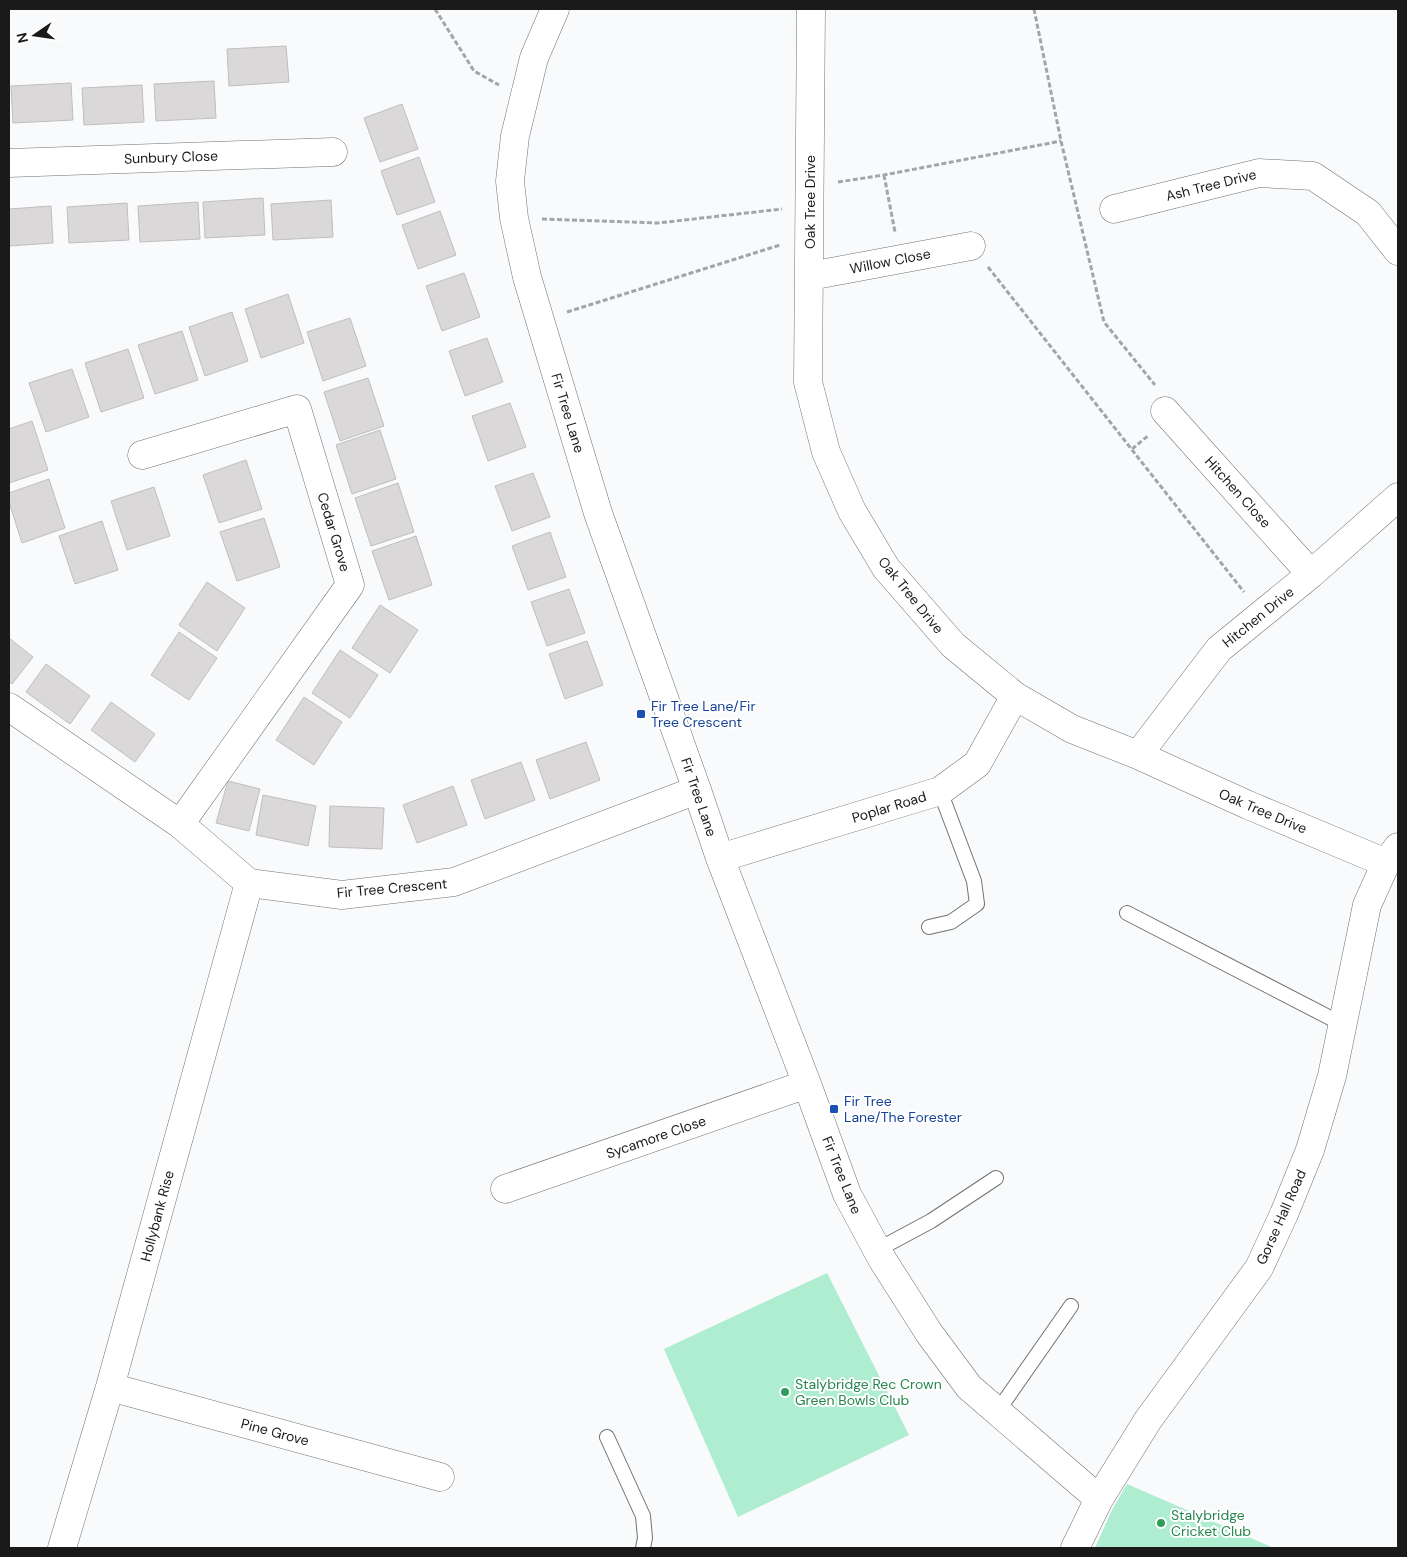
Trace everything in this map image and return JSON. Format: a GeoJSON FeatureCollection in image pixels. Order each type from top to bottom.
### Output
{"type":"FeatureCollection","features":[{"type":"Feature","properties":{"kind":"street","name":"Fir Tree Lane"},"geometry":{"type":"LineString","coordinates":[[555,9],[534,58],[515,136],[510,181],[514,218],[527,277],[598,513],[720,858],[847,1194],[877,1250],[929,1332],[968,1387],[1099,1499]]}},
{"type":"Feature","properties":{"kind":"street","name":"Oak Tree Drive"},"geometry":{"type":"LineString","coordinates":[[811,9],[808,382],[826,452],[852,511],[886,568],[953,645],[1015,696],[1072,729],[1138,755],[1248,805],[1392,855]]}},
{"type":"Feature","properties":{"kind":"street","name":"Sunbury Close"},"geometry":{"type":"LineString","coordinates":[[9,163],[332,152]]}},
{"type":"Feature","properties":{"kind":"street","name":"Ash Tree Drive"},"geometry":{"type":"LineString","coordinates":[[1114,209],[1259,173],[1313,176],[1368,213],[1398,251]]}},
{"type":"Feature","properties":{"kind":"street","name":"Willow Close"},"geometry":{"type":"LineString","coordinates":[[810,276],[971,246]]}},
{"type":"Feature","properties":{"kind":"street","name":"Cedar Grove"},"geometry":{"type":"LineString","coordinates":[[142,455],[297,409],[350,585],[180,824]]}},
{"type":"Feature","properties":{"kind":"street","name":"Hitchen Close"},"geometry":{"type":"LineString","coordinates":[[1165,411],[1311,574]]}},
{"type":"Feature","properties":{"kind":"street","name":"Hitchen Drive"},"geometry":{"type":"LineString","coordinates":[[1138,755],[1219,649],[1311,574],[1398,497]]}},
{"type":"Feature","properties":{"kind":"street","name":"Poplar Road"},"geometry":{"type":"LineString","coordinates":[[720,858],[940,791],[977,764],[1015,696]]}},
{"type":"Feature","properties":{"kind":"street"},"geometry":{"type":"LineString","coordinates":[[9,707],[180,824],[248,883]]}},
{"type":"Feature","properties":{"kind":"street","name":"Fir Tree Crescent"},"geometry":{"type":"LineString","coordinates":[[248,883],[342,895],[454,882],[697,790]]}},
{"type":"Feature","properties":{"kind":"street","name":"Gorse Hall Road"},"geometry":{"type":"LineString","coordinates":[[1075,1548],[1099,1499],[1148,1420],[1259,1268],[1284,1214],[1310,1150],[1332,1076],[1367,905],[1392,855]]}},
{"type":"Feature","properties":{"kind":"street","name":"Hollybank Rise"},"geometry":{"type":"LineString","coordinates":[[62,1548],[110,1387],[248,883]]}},
{"type":"Feature","properties":{"kind":"street","name":"Sycamore Close"},"geometry":{"type":"LineString","coordinates":[[505,1189],[807,1084]]}},
{"type":"Feature","properties":{"kind":"street","name":"Pine Grove"},"geometry":{"type":"LineString","coordinates":[[110,1387],[440,1477]]}},
{"type":"Feature","properties":{"kind":"lane"},"geometry":{"type":"LineString","coordinates":[[929,927],[951,922],[977,904],[974,881],[940,791]]}},
{"type":"Feature","properties":{"kind":"lane"},"geometry":{"type":"LineString","coordinates":[[1127,913],[1342,1024]]}},
{"type":"Feature","properties":{"kind":"lane"},"geometry":{"type":"LineString","coordinates":[[877,1250],[931,1221],[996,1178]]}},
{"type":"Feature","properties":{"kind":"lane"},"geometry":{"type":"LineString","coordinates":[[997,1412],[1070,1306]]}},
{"type":"Feature","properties":{"kind":"lane"},"geometry":{"type":"LineString","coordinates":[[607,1437],[643,1516],[645,1538],[643,1548]]}},
{"type":"Feature","properties":{"kind":"path"},"geometry":{"type":"LineString","coordinates":[[435,9],[474,71],[524,98]]}},
{"type":"Feature","properties":{"kind":"path"},"geometry":{"type":"LineString","coordinates":[[514,218],[658,223],[810,196],[884,175],[1061,141]]}},
{"type":"Feature","properties":{"kind":"path"},"geometry":{"type":"LineString","coordinates":[[884,175],[901,259]]}},
{"type":"Feature","properties":{"kind":"path"},"geometry":{"type":"LineString","coordinates":[[540,321],[810,235]]}},
{"type":"Feature","properties":{"kind":"path"},"geometry":{"type":"LineString","coordinates":[[971,246],[1262,614]]}},
{"type":"Feature","properties":{"kind":"green space","name":"Stalybridge Rec Crown Green Bowls Club"},"geometry":{"type":"Polygon","coordinates":[[[827,1273],[909,1435],[738,1517],[664,1349],[827,1273]]]}},
{"type":"Feature","properties":{"kind":"green space","name":"Stalybridge Cricket Club"},"geometry":{"type":"Polygon","coordinates":[[[1127,1484],[1274,1548],[1095,1548],[1112,1510],[1127,1484]]]}},
{"type":"Feature","properties":{"kind":"building"},"geometry":{"type":"Polygon","coordinates":[[[286,46],[289,82],[229,86],[227,49],[286,46]]]}},
{"type":"Feature","properties":{"kind":"building"},"geometry":{"type":"Polygon","coordinates":[[[214,81],[216,118],[156,121],[154,84],[214,81]]]}},
{"type":"Feature","properties":{"kind":"building"},"geometry":{"type":"Polygon","coordinates":[[[71,83],[73,120],[13,123],[11,86],[71,83]]]}},
{"type":"Feature","properties":{"kind":"building"},"geometry":{"type":"Polygon","coordinates":[[[142,85],[144,122],[84,125],[82,88],[142,85]]]}},
{"type":"Feature","properties":{"kind":"building"},"geometry":{"type":"Polygon","coordinates":[[[402,104],[418,149],[380,162],[364,118],[402,104]]]}},
{"type":"Feature","properties":{"kind":"building"},"geometry":{"type":"Polygon","coordinates":[[[419,157],[435,202],[397,215],[381,171],[419,157]]]}},
{"type":"Feature","properties":{"kind":"building"},"geometry":{"type":"Polygon","coordinates":[[[263,198],[265,235],[205,238],[203,202],[263,198]]]}},
{"type":"Feature","properties":{"kind":"building"},"geometry":{"type":"Polygon","coordinates":[[[331,200],[333,237],[273,240],[271,204],[331,200]]]}},
{"type":"Feature","properties":{"kind":"building"},"geometry":{"type":"Polygon","coordinates":[[[198,202],[200,239],[140,242],[138,206],[198,202]]]}},
{"type":"Feature","properties":{"kind":"building"},"geometry":{"type":"Polygon","coordinates":[[[127,203],[129,240],[69,243],[67,207],[127,203]]]}},
{"type":"Feature","properties":{"kind":"building"},"geometry":{"type":"Polygon","coordinates":[[[51,206],[53,243],[9,246],[9,209],[51,206]]]}},
{"type":"Feature","properties":{"kind":"building"},"geometry":{"type":"Polygon","coordinates":[[[440,211],[456,255],[418,269],[402,225],[440,211]]]}},
{"type":"Feature","properties":{"kind":"building"},"geometry":{"type":"Polygon","coordinates":[[[464,273],[480,317],[442,331],[426,286],[464,273]]]}},
{"type":"Feature","properties":{"kind":"building"},"geometry":{"type":"Polygon","coordinates":[[[288,294],[304,343],[261,358],[245,309],[288,294]]]}},
{"type":"Feature","properties":{"kind":"building"},"geometry":{"type":"Polygon","coordinates":[[[232,312],[248,361],[205,376],[189,327],[232,312]]]}},
{"type":"Feature","properties":{"kind":"building"},"geometry":{"type":"Polygon","coordinates":[[[350,318],[366,366],[323,381],[307,332],[350,318]]]}},
{"type":"Feature","properties":{"kind":"building"},"geometry":{"type":"Polygon","coordinates":[[[182,331],[198,380],[155,394],[138,345],[182,331]]]}},
{"type":"Feature","properties":{"kind":"building"},"geometry":{"type":"Polygon","coordinates":[[[487,338],[503,382],[465,396],[449,351],[487,338]]]}},
{"type":"Feature","properties":{"kind":"building"},"geometry":{"type":"Polygon","coordinates":[[[128,349],[144,398],[101,412],[85,363],[128,349]]]}},
{"type":"Feature","properties":{"kind":"building"},"geometry":{"type":"Polygon","coordinates":[[[72,369],[89,417],[46,432],[29,383],[72,369]]]}},
{"type":"Feature","properties":{"kind":"building"},"geometry":{"type":"Polygon","coordinates":[[[368,378],[384,426],[340,441],[324,392],[368,378]]]}},
{"type":"Feature","properties":{"kind":"building"},"geometry":{"type":"Polygon","coordinates":[[[510,403],[526,447],[488,461],[472,416],[510,403]]]}},
{"type":"Feature","properties":{"kind":"building"},"geometry":{"type":"Polygon","coordinates":[[[32,421],[48,470],[9,483],[9,429],[32,421]]]}},
{"type":"Feature","properties":{"kind":"building"},"geometry":{"type":"Polygon","coordinates":[[[380,430],[396,479],[352,494],[336,445],[380,430]]]}},
{"type":"Feature","properties":{"kind":"building"},"geometry":{"type":"Polygon","coordinates":[[[246,460],[262,509],[219,523],[203,475],[246,460]]]}},
{"type":"Feature","properties":{"kind":"building"},"geometry":{"type":"Polygon","coordinates":[[[533,473],[550,517],[512,531],[495,486],[533,473]]]}},
{"type":"Feature","properties":{"kind":"building"},"geometry":{"type":"Polygon","coordinates":[[[49,479],[65,528],[22,543],[9,502],[9,493],[49,479]]]}},
{"type":"Feature","properties":{"kind":"building"},"geometry":{"type":"Polygon","coordinates":[[[398,483],[414,532],[371,546],[355,498],[398,483]]]}},
{"type":"Feature","properties":{"kind":"building"},"geometry":{"type":"Polygon","coordinates":[[[154,487],[170,536],[127,550],[111,501],[154,487]]]}},
{"type":"Feature","properties":{"kind":"building"},"geometry":{"type":"Polygon","coordinates":[[[264,518],[280,567],[237,581],[220,532],[264,518]]]}},
{"type":"Feature","properties":{"kind":"building"},"geometry":{"type":"Polygon","coordinates":[[[102,521],[118,570],[75,584],[59,536],[102,521]]]}},
{"type":"Feature","properties":{"kind":"building"},"geometry":{"type":"Polygon","coordinates":[[[550,532],[566,577],[528,590],[512,546],[550,532]]]}},
{"type":"Feature","properties":{"kind":"building"},"geometry":{"type":"Polygon","coordinates":[[[416,536],[432,585],[389,600],[372,551],[416,536]]]}},
{"type":"Feature","properties":{"kind":"building"},"geometry":{"type":"Polygon","coordinates":[[[207,582],[245,608],[217,651],[179,625],[207,582]]]}},
{"type":"Feature","properties":{"kind":"building"},"geometry":{"type":"Polygon","coordinates":[[[569,589],[585,633],[547,646],[531,602],[569,589]]]}},
{"type":"Feature","properties":{"kind":"building"},"geometry":{"type":"Polygon","coordinates":[[[380,605],[418,630],[390,673],[352,648],[380,605]]]}},
{"type":"Feature","properties":{"kind":"building"},"geometry":{"type":"Polygon","coordinates":[[[179,632],[217,658],[189,700],[151,675],[179,632]]]}},
{"type":"Feature","properties":{"kind":"building"},"geometry":{"type":"Polygon","coordinates":[[[9,638],[33,657],[12,684],[9,681],[9,638]]]}},
{"type":"Feature","properties":{"kind":"building"},"geometry":{"type":"Polygon","coordinates":[[[587,641],[603,685],[565,699],[549,654],[587,641]]]}},
{"type":"Feature","properties":{"kind":"building"},"geometry":{"type":"Polygon","coordinates":[[[340,650],[378,675],[350,718],[312,693],[340,650]]]}},
{"type":"Feature","properties":{"kind":"building"},"geometry":{"type":"Polygon","coordinates":[[[46,664],[90,696],[70,724],[26,692],[46,664]]]}},
{"type":"Feature","properties":{"kind":"building"},"geometry":{"type":"Polygon","coordinates":[[[304,697],[342,722],[314,765],[276,740],[304,697]]]}},
{"type":"Feature","properties":{"kind":"building"},"geometry":{"type":"Polygon","coordinates":[[[111,702],[155,734],[135,762],[91,730],[111,702]]]}},
{"type":"Feature","properties":{"kind":"building"},"geometry":{"type":"Polygon","coordinates":[[[586,742],[600,780],[550,799],[536,760],[586,742]]]}},
{"type":"Feature","properties":{"kind":"building"},"geometry":{"type":"Polygon","coordinates":[[[521,762],[535,800],[485,819],[471,780],[521,762]]]}},
{"type":"Feature","properties":{"kind":"building"},"geometry":{"type":"Polygon","coordinates":[[[228,781],[260,789],[249,831],[216,823],[228,781]]]}},
{"type":"Feature","properties":{"kind":"building"},"geometry":{"type":"Polygon","coordinates":[[[453,786],[467,825],[417,843],[403,805],[453,786]]]}},
{"type":"Feature","properties":{"kind":"building"},"geometry":{"type":"Polygon","coordinates":[[[263,795],[316,806],[308,846],[256,835],[263,795]]]}},
{"type":"Feature","properties":{"kind":"building"},"geometry":{"type":"Polygon","coordinates":[[[330,806],[384,808],[382,849],[329,847],[330,806]]]}},
{"type":"Feature","properties":{"kind":"place","name":"Fir Tree Lane/Fir Tree Crescent"},"geometry":{"type":"Point","coordinates":[641,714]}},
{"type":"Feature","properties":{"kind":"place","name":"Fir Tree Lane/The Forester"},"geometry":{"type":"Point","coordinates":[834,1109]}},
{"type":"Feature","properties":{"kind":"place","name":"Stalybridge Rec Crown Green Bowls Club"},"geometry":{"type":"Point","coordinates":[785,1392]}},
{"type":"Feature","properties":{"kind":"place","name":"Stalybridge Cricket Club"},"geometry":{"type":"Point","coordinates":[1161,1523]}}]}
